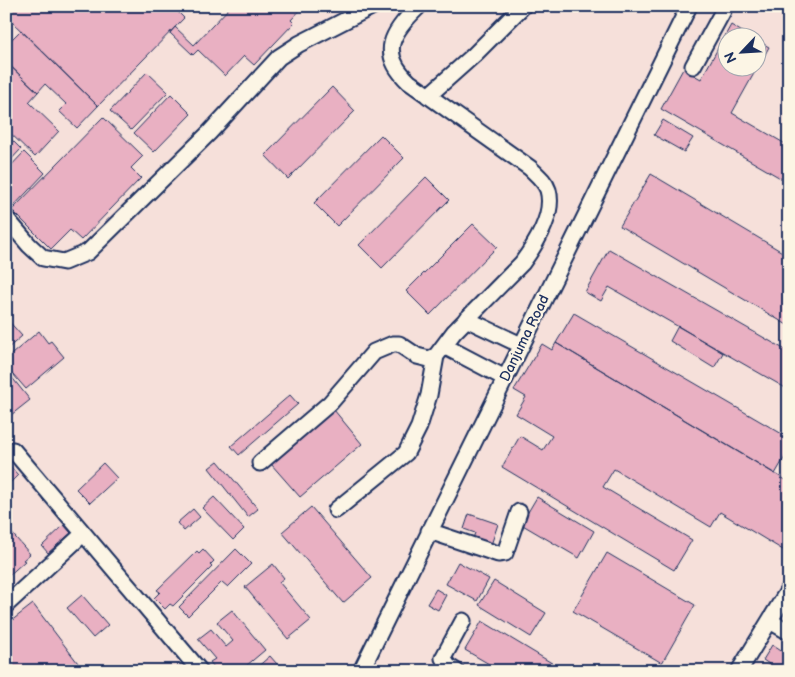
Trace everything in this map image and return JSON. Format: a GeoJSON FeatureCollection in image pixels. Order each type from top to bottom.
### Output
{"type":"FeatureCollection","features":[{"type":"Feature","properties":{"kind":"street"},"geometry":{"type":"LineString","coordinates":[[6,218],[43,258],[64,262],[88,252],[209,133],[279,57],[299,44],[373,6]]}},
{"type":"Feature","properties":{"kind":"street"},"geometry":{"type":"LineString","coordinates":[[428,96],[474,55],[524,6]]}},
{"type":"Feature","properties":{"kind":"street","name":"Danjuma Road"},"geometry":{"type":"LineString","coordinates":[[360,671],[688,6]]}},
{"type":"Feature","properties":{"kind":"street"},"geometry":{"type":"LineString","coordinates":[[260,464],[330,403],[374,352],[393,344],[399,344],[417,356],[429,359],[440,351],[466,319],[522,263],[546,219],[550,200],[547,188],[530,168],[428,96],[399,73],[391,53],[393,38],[400,24],[418,7]]}},
{"type":"Feature","properties":{"kind":"street"},"geometry":{"type":"LineString","coordinates":[[693,66],[723,11]]}},
{"type":"Feature","properties":{"kind":"street"},"geometry":{"type":"LineString","coordinates":[[466,319],[521,345]]}},
{"type":"Feature","properties":{"kind":"street"},"geometry":{"type":"LineString","coordinates":[[440,351],[505,378]]}},
{"type":"Feature","properties":{"kind":"street"},"geometry":{"type":"LineString","coordinates":[[336,510],[406,453],[419,427],[440,351]]}},
{"type":"Feature","properties":{"kind":"street"},"geometry":{"type":"LineString","coordinates":[[13,450],[200,671]]}},
{"type":"Feature","properties":{"kind":"street"},"geometry":{"type":"LineString","coordinates":[[429,531],[498,554],[505,553],[519,512]]}},
{"type":"Feature","properties":{"kind":"street"},"geometry":{"type":"LineString","coordinates":[[6,605],[83,534]]}},
{"type":"Feature","properties":{"kind":"street"},"geometry":{"type":"LineString","coordinates":[[739,671],[789,589]]}},
{"type":"Feature","properties":{"kind":"street"},"geometry":{"type":"LineString","coordinates":[[770,621],[789,632]]}},
{"type":"Feature","properties":{"kind":"street"},"geometry":{"type":"LineString","coordinates":[[456,671],[448,666],[443,658],[462,622]]}},
{"type":"Feature","properties":{"kind":"shaded area"},"geometry":{"type":"Polygon","coordinates":[[[6,6],[789,6],[789,671],[6,671],[6,6]]]}},
{"type":"Feature","properties":{"kind":"building"},"geometry":{"type":"Polygon","coordinates":[[[6,6],[184,6],[178,12],[184,18],[98,106],[6,16],[6,6]]]}},
{"type":"Feature","properties":{"kind":"building"},"geometry":{"type":"Polygon","coordinates":[[[231,6],[304,6],[291,20],[294,23],[254,65],[244,56],[225,76],[198,50],[193,55],[170,33],[175,27],[194,45],[231,6]]]}},
{"type":"Feature","properties":{"kind":"building"},"geometry":{"type":"Polygon","coordinates":[[[21,30],[98,106],[77,128],[59,111],[66,104],[45,84],[38,92],[6,62],[6,45],[21,30]]]}},
{"type":"Feature","properties":{"kind":"building"},"geometry":{"type":"Polygon","coordinates":[[[718,48],[718,78],[751,78],[732,113],[789,146],[789,183],[661,109],[683,69],[701,79],[718,48]]]}},
{"type":"Feature","properties":{"kind":"building"},"geometry":{"type":"Polygon","coordinates":[[[6,62],[38,92],[29,102],[59,131],[35,157],[6,129],[6,62]]]}},
{"type":"Feature","properties":{"kind":"building"},"geometry":{"type":"Polygon","coordinates":[[[147,72],[168,92],[131,130],[110,111],[147,72]]]}},
{"type":"Feature","properties":{"kind":"building"},"geometry":{"type":"Polygon","coordinates":[[[332,87],[355,111],[288,179],[265,155],[332,87]]]}},
{"type":"Feature","properties":{"kind":"building"},"geometry":{"type":"Polygon","coordinates":[[[171,94],[191,114],[154,152],[134,133],[171,94]]]}},
{"type":"Feature","properties":{"kind":"building"},"geometry":{"type":"Polygon","coordinates":[[[103,117],[143,156],[131,168],[141,178],[81,240],[70,230],[51,249],[12,210],[103,117]]]}},
{"type":"Feature","properties":{"kind":"building"},"geometry":{"type":"Polygon","coordinates":[[[663,120],[693,138],[684,152],[654,135],[663,120]]]}},
{"type":"Feature","properties":{"kind":"building"},"geometry":{"type":"Polygon","coordinates":[[[6,134],[21,149],[6,165],[6,134]]]}},
{"type":"Feature","properties":{"kind":"building"},"geometry":{"type":"Polygon","coordinates":[[[381,135],[404,158],[337,226],[314,203],[381,135]]]}},
{"type":"Feature","properties":{"kind":"building"},"geometry":{"type":"Polygon","coordinates":[[[24,152],[45,173],[10,210],[6,206],[6,171],[24,152]]]}},
{"type":"Feature","properties":{"kind":"building"},"geometry":{"type":"Polygon","coordinates":[[[651,174],[789,256],[789,326],[620,226],[651,174]]]}},
{"type":"Feature","properties":{"kind":"building"},"geometry":{"type":"Polygon","coordinates":[[[426,177],[449,200],[382,268],[359,245],[426,177]]]}},
{"type":"Feature","properties":{"kind":"building"},"geometry":{"type":"Polygon","coordinates":[[[473,224],[497,247],[430,315],[406,291],[473,224]]]}},
{"type":"Feature","properties":{"kind":"building"},"geometry":{"type":"Polygon","coordinates":[[[609,249],[789,352],[789,390],[609,287],[601,301],[585,292],[609,249]]]}},
{"type":"Feature","properties":{"kind":"building"},"geometry":{"type":"Polygon","coordinates":[[[574,313],[789,438],[789,450],[775,474],[556,343],[574,313]]]}},
{"type":"Feature","properties":{"kind":"building"},"geometry":{"type":"Polygon","coordinates":[[[6,318],[22,336],[6,350],[6,318]]]}},
{"type":"Feature","properties":{"kind":"building"},"geometry":{"type":"Polygon","coordinates":[[[678,326],[723,353],[714,368],[670,341],[678,326]]]}},
{"type":"Feature","properties":{"kind":"building"},"geometry":{"type":"Polygon","coordinates":[[[39,331],[48,343],[51,341],[64,357],[26,389],[6,366],[6,359],[39,331]]]}},
{"type":"Feature","properties":{"kind":"building"},"geometry":{"type":"Polygon","coordinates":[[[556,343],[789,482],[789,540],[783,550],[720,512],[711,527],[614,469],[603,487],[692,540],[674,570],[502,467],[520,436],[543,450],[552,436],[516,414],[526,397],[514,390],[542,344],[552,350],[556,343]]]}},
{"type":"Feature","properties":{"kind":"building"},"geometry":{"type":"Polygon","coordinates":[[[6,370],[30,400],[6,419],[6,370]]]}},
{"type":"Feature","properties":{"kind":"building"},"geometry":{"type":"Polygon","coordinates":[[[290,395],[298,404],[239,455],[231,446],[290,395]]]}},
{"type":"Feature","properties":{"kind":"building"},"geometry":{"type":"Polygon","coordinates":[[[334,410],[362,444],[300,497],[271,464],[334,410]]]}},
{"type":"Feature","properties":{"kind":"building"},"geometry":{"type":"Polygon","coordinates":[[[218,461],[258,509],[248,517],[209,468],[218,461]]]}},
{"type":"Feature","properties":{"kind":"building"},"geometry":{"type":"Polygon","coordinates":[[[103,463],[117,478],[90,503],[76,489],[103,463]]]}},
{"type":"Feature","properties":{"kind":"building"},"geometry":{"type":"Polygon","coordinates":[[[9,465],[18,475],[6,487],[6,467],[9,465]]]}},
{"type":"Feature","properties":{"kind":"building"},"geometry":{"type":"Polygon","coordinates":[[[214,497],[244,529],[233,540],[202,508],[214,497]]]}},
{"type":"Feature","properties":{"kind":"building"},"geometry":{"type":"Polygon","coordinates":[[[537,497],[594,531],[579,558],[521,524],[537,497]]]}},
{"type":"Feature","properties":{"kind":"building"},"geometry":{"type":"Polygon","coordinates":[[[311,507],[372,578],[343,603],[282,532],[311,507]]]}},
{"type":"Feature","properties":{"kind":"building"},"geometry":{"type":"Polygon","coordinates":[[[193,509],[200,517],[184,531],[177,523],[193,509]]]}},
{"type":"Feature","properties":{"kind":"building"},"geometry":{"type":"Polygon","coordinates":[[[469,514],[498,524],[491,545],[473,538],[475,533],[464,529],[469,514]]]}},
{"type":"Feature","properties":{"kind":"building"},"geometry":{"type":"Polygon","coordinates":[[[64,525],[71,533],[48,553],[42,546],[64,525]]]}},
{"type":"Feature","properties":{"kind":"building"},"geometry":{"type":"Polygon","coordinates":[[[9,530],[30,554],[6,578],[6,532],[9,530]]]}},
{"type":"Feature","properties":{"kind":"building"},"geometry":{"type":"Polygon","coordinates":[[[203,549],[214,561],[210,565],[212,567],[173,606],[170,604],[165,609],[154,598],[160,592],[157,590],[197,551],[199,553],[203,549]]]}},
{"type":"Feature","properties":{"kind":"building"},"geometry":{"type":"Polygon","coordinates":[[[236,549],[251,564],[228,587],[222,582],[188,616],[179,607],[236,549]]]}},
{"type":"Feature","properties":{"kind":"building"},"geometry":{"type":"Polygon","coordinates":[[[607,553],[695,605],[662,663],[573,611],[607,553]]]}},
{"type":"Feature","properties":{"kind":"building"},"geometry":{"type":"Polygon","coordinates":[[[458,562],[489,579],[477,601],[446,584],[458,562]]]}},
{"type":"Feature","properties":{"kind":"building"},"geometry":{"type":"Polygon","coordinates":[[[273,564],[284,578],[279,582],[311,620],[288,639],[245,587],[273,564]]]}},
{"type":"Feature","properties":{"kind":"building"},"geometry":{"type":"Polygon","coordinates":[[[494,581],[546,613],[531,637],[479,605],[494,581]]]}},
{"type":"Feature","properties":{"kind":"building"},"geometry":{"type":"Polygon","coordinates":[[[436,589],[446,595],[438,610],[427,604],[436,589]]]}},
{"type":"Feature","properties":{"kind":"building"},"geometry":{"type":"Polygon","coordinates":[[[82,595],[108,625],[93,638],[67,608],[82,595]]]}},
{"type":"Feature","properties":{"kind":"building"},"geometry":{"type":"Polygon","coordinates":[[[33,604],[84,671],[10,671],[6,665],[6,625],[33,604]]]}},
{"type":"Feature","properties":{"kind":"building"},"geometry":{"type":"Polygon","coordinates":[[[232,610],[265,650],[240,671],[217,671],[210,662],[215,659],[198,639],[211,629],[226,647],[233,641],[217,622],[232,610]]]}},
{"type":"Feature","properties":{"kind":"building"},"geometry":{"type":"Polygon","coordinates":[[[482,621],[565,671],[501,671],[465,650],[482,621]]]}},
{"type":"Feature","properties":{"kind":"building"},"geometry":{"type":"Polygon","coordinates":[[[772,645],[789,656],[789,671],[765,671],[769,664],[763,660],[772,645]]]}},
{"type":"Feature","properties":{"kind":"building"},"geometry":{"type":"Polygon","coordinates":[[[270,656],[283,671],[257,671],[255,669],[270,656]]]}}]}
